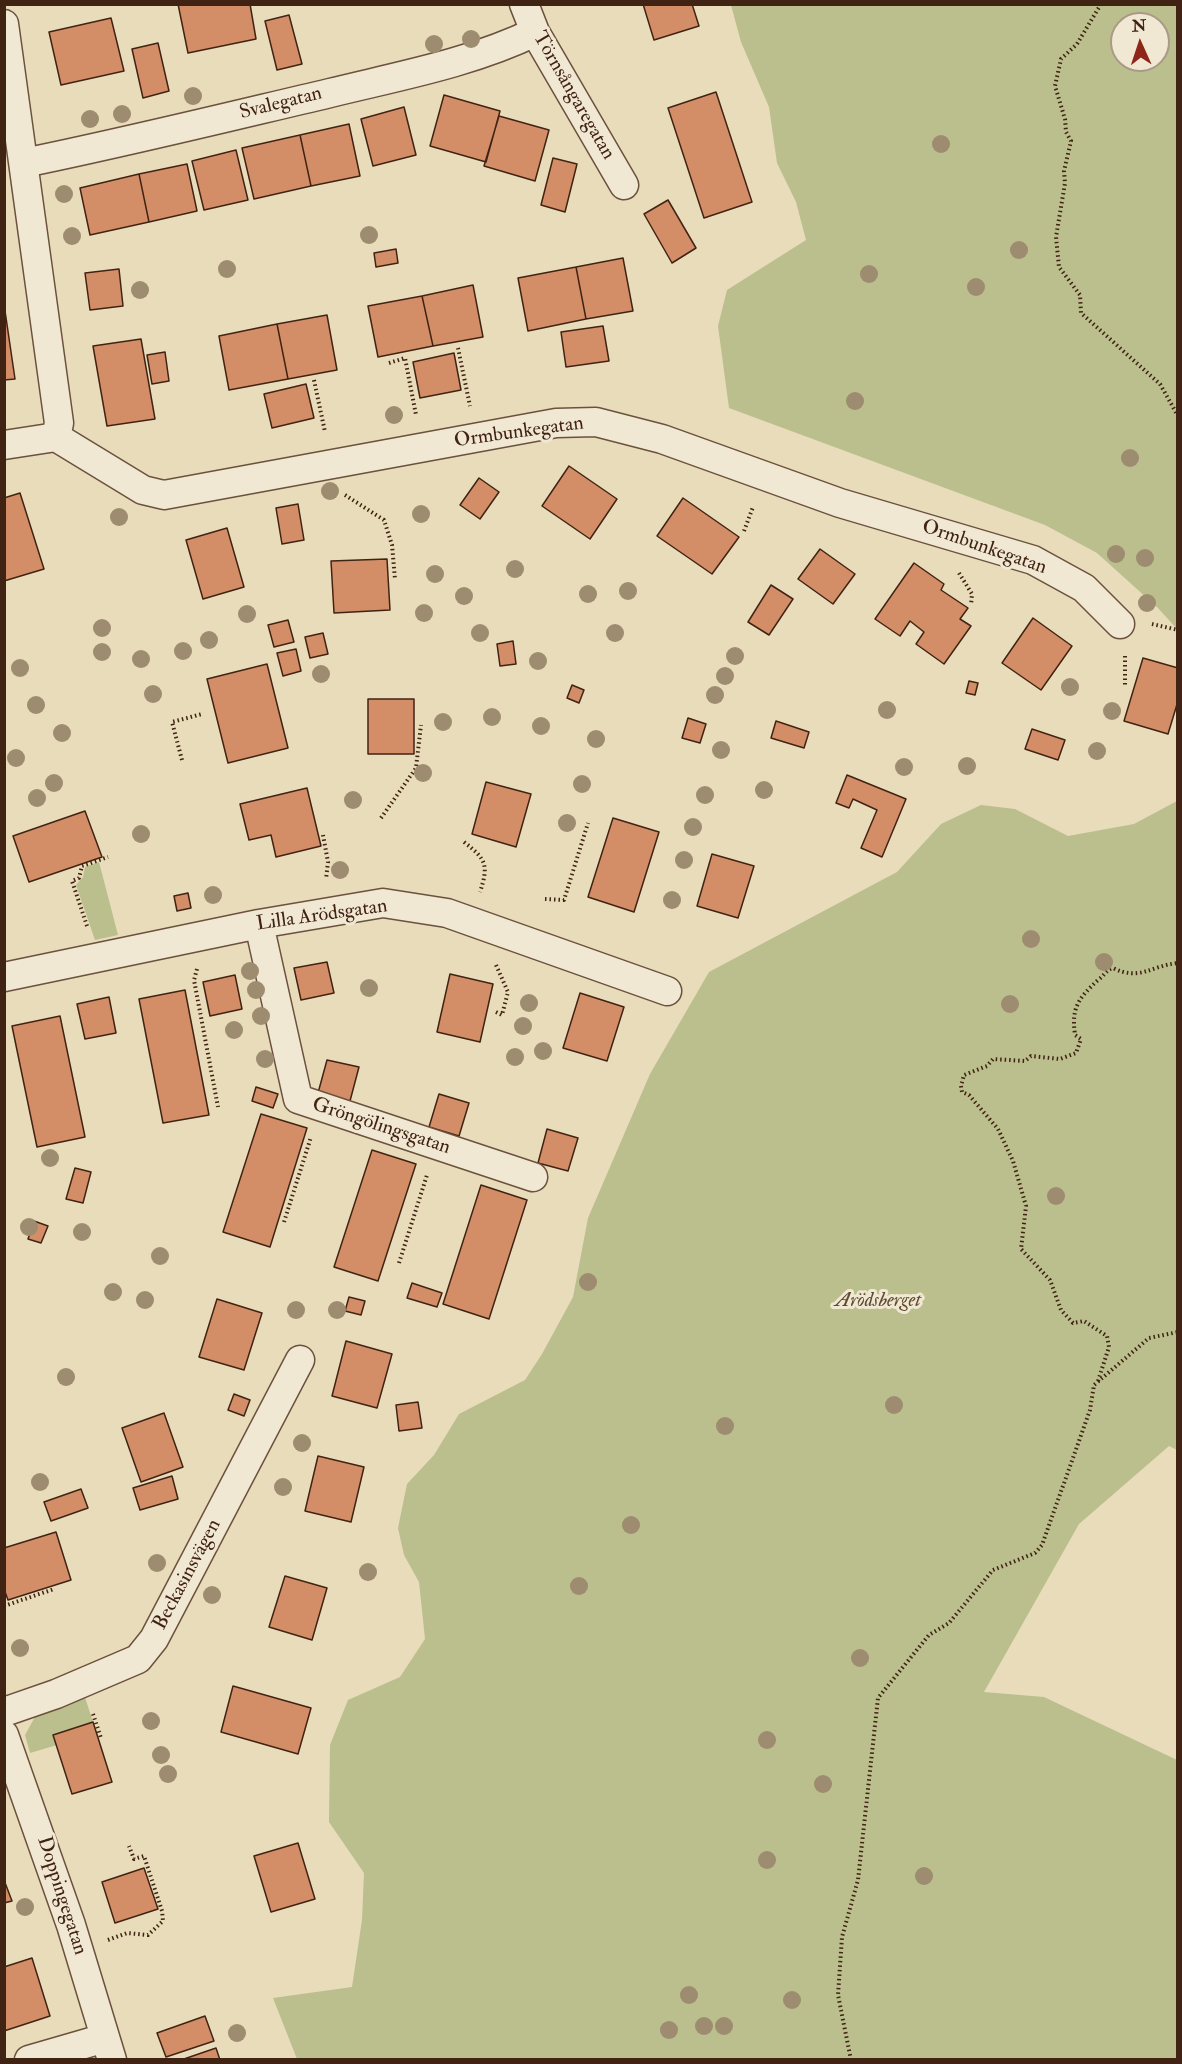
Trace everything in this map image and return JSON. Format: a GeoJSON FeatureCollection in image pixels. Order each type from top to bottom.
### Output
{"type":"FeatureCollection","features":[{"type":"Feature","properties":{"kind":"street","name":"Törnsångaregatan"},"geometry":{"type":"LineString","coordinates":[[525,4],[535,32],[624,185]]}},
{"type":"Feature","properties":{"kind":"street"},"geometry":{"type":"LineString","coordinates":[[4,24],[58,423],[56,437],[4,445]]}},
{"type":"Feature","properties":{"kind":"street","name":"Svalegatan"},"geometry":{"type":"LineString","coordinates":[[24,163],[155,135],[419,71],[491,51],[535,32]]}},
{"type":"Feature","properties":{"kind":"street","name":"Ormbunkegatan"},"geometry":{"type":"LineString","coordinates":[[56,437],[143,490],[164,495],[556,423],[596,422],[662,439],[840,503],[1033,560],[1084,588],[1120,624]]}},
{"type":"Feature","properties":{"kind":"street","name":"Lilla Arödsgatan"},"geometry":{"type":"LineString","coordinates":[[4,977],[206,934],[383,903],[447,912],[667,991]]}},
{"type":"Feature","properties":{"kind":"street","name":"Gröngölingsgatan"},"geometry":{"type":"LineString","coordinates":[[259,924],[298,1099],[533,1177]]}},
{"type":"Feature","properties":{"kind":"street","name":"Beckasinsvägen"},"geometry":{"type":"LineString","coordinates":[[4,1712],[56,1694],[138,1659],[154,1639],[300,1360]]}},
{"type":"Feature","properties":{"kind":"street","name":"Doppingegatan"},"geometry":{"type":"LineString","coordinates":[[4,1735],[17,1766],[79,1950],[109,2049]]}},
{"type":"Feature","properties":{"kind":"street"},"geometry":{"type":"LineString","coordinates":[[29,2060],[109,2049]]}},
{"type":"Feature","properties":{"kind":"path"},"geometry":{"type":"LineString","coordinates":[[1101,4],[1077,45],[1061,59],[1055,86],[1065,119],[1066,132],[1071,141],[1064,171],[1065,183],[1056,237],[1059,267],[1080,295],[1080,313],[1161,384],[1178,416]]}},
{"type":"Feature","properties":{"kind":"path"},"geometry":{"type":"LineString","coordinates":[[458,348],[477,438]]}},
{"type":"Feature","properties":{"kind":"path"},"geometry":{"type":"LineString","coordinates":[[389,363],[405,358],[422,448]]}},
{"type":"Feature","properties":{"kind":"path"},"geometry":{"type":"LineString","coordinates":[[314,380],[345,494],[384,520],[392,545],[395,579]]}},
{"type":"Feature","properties":{"kind":"path"},"geometry":{"type":"LineString","coordinates":[[182,760],[172,722],[202,714]]}},
{"type":"Feature","properties":{"kind":"path"},"geometry":{"type":"LineString","coordinates":[[381,818],[416,768],[421,725]]}},
{"type":"Feature","properties":{"kind":"path"},"geometry":{"type":"LineString","coordinates":[[545,898],[564,900],[588,823]]}},
{"type":"Feature","properties":{"kind":"path"},"geometry":{"type":"LineString","coordinates":[[464,842],[480,855],[485,866],[482,925],[488,947],[508,992],[502,1014],[496,1012]]}},
{"type":"Feature","properties":{"kind":"path"},"geometry":{"type":"LineString","coordinates":[[98,957],[72,881],[79,878],[82,866],[108,857]]}},
{"type":"Feature","properties":{"kind":"path"},"geometry":{"type":"LineString","coordinates":[[206,934],[194,980],[218,1107]]}},
{"type":"Feature","properties":{"kind":"path"},"geometry":{"type":"LineString","coordinates":[[1097,1382],[1109,1347],[1107,1336],[1084,1321],[1073,1323],[1061,1310],[1050,1280],[1021,1249],[1026,1206],[1005,1138],[975,1102],[963,1092],[961,1086],[964,1075],[987,1066],[993,1059],[1025,1061],[1031,1056],[1060,1059],[1076,1053],[1081,1039],[1075,1035],[1075,1009],[1087,988],[1108,970],[1113,968],[1136,975],[1158,965],[1178,963]]}},
{"type":"Feature","properties":{"kind":"path"},"geometry":{"type":"LineString","coordinates":[[284,1222],[321,1107]]}},
{"type":"Feature","properties":{"kind":"path"},"geometry":{"type":"LineString","coordinates":[[399,1263],[436,1145]]}},
{"type":"Feature","properties":{"kind":"path"},"geometry":{"type":"LineString","coordinates":[[851,2060],[838,1995],[838,1983],[842,1937],[858,1880],[878,1698],[929,1635],[949,1623],[993,1570],[1035,1553],[1042,1545],[1090,1410],[1094,1385],[1149,1338],[1178,1332]]}},
{"type":"Feature","properties":{"kind":"path"},"geometry":{"type":"LineString","coordinates":[[4,1606],[54,1589]]}},
{"type":"Feature","properties":{"kind":"path"},"geometry":{"type":"LineString","coordinates":[[79,1950],[127,1933],[148,1935],[163,1922],[162,1911],[144,1856],[134,1859],[129,1846]]}},
{"type":"Feature","properties":{"kind":"green space"},"geometry":{"type":"Polygon","coordinates":[[[731,5],[1177,5],[1177,629],[1158,608],[1097,553],[1045,525],[729,408],[718,326],[727,290],[806,240],[796,202],[777,163],[769,107],[741,42],[731,5]]]}},
{"type":"Feature","properties":{"kind":"green space","name":"Arödsberget"},"geometry":{"type":"Polygon","coordinates":[[[1177,801],[1177,1450],[1169,1446],[1079,1524],[984,1692],[1044,1697],[1177,1760],[1177,2059],[297,2059],[273,1998],[352,1987],[362,1920],[364,1873],[329,1822],[330,1745],[348,1700],[400,1677],[425,1639],[419,1582],[404,1555],[398,1528],[407,1484],[434,1455],[459,1414],[525,1380],[542,1354],[573,1297],[588,1218],[650,1074],[709,972],[897,872],[941,824],[981,805],[1015,809],[1068,836],[1134,824],[1177,801]]]}},
{"type":"Feature","properties":{"kind":"green space"},"geometry":{"type":"Polygon","coordinates":[[[99,862],[118,935],[95,940],[76,885],[83,877],[85,867],[99,862]]]}},
{"type":"Feature","properties":{"kind":"green space"},"geometry":{"type":"Polygon","coordinates":[[[82,1688],[93,1722],[54,1735],[57,1745],[30,1753],[25,1735],[42,1704],[82,1688]]]}},
{"type":"Feature","properties":{"kind":"building"},"geometry":{"type":"Polygon","coordinates":[[[178,4],[250,4],[256,39],[188,53],[178,4]]]}},
{"type":"Feature","properties":{"kind":"building"},"geometry":{"type":"Polygon","coordinates":[[[643,4],[692,4],[699,26],[654,40],[643,4]]]}},
{"type":"Feature","properties":{"kind":"building"},"geometry":{"type":"Polygon","coordinates":[[[289,15],[302,64],[277,70],[265,21],[289,15]]]}},
{"type":"Feature","properties":{"kind":"building"},"geometry":{"type":"Polygon","coordinates":[[[111,18],[124,71],[61,85],[49,32],[111,18]]]}},
{"type":"Feature","properties":{"kind":"building"},"geometry":{"type":"Polygon","coordinates":[[[158,43],[169,91],[143,98],[132,49],[158,43]]]}},
{"type":"Feature","properties":{"kind":"building"},"geometry":{"type":"Polygon","coordinates":[[[716,92],[752,202],[704,218],[668,108],[716,92]]]}},
{"type":"Feature","properties":{"kind":"building"},"geometry":{"type":"Polygon","coordinates":[[[444,95],[500,111],[486,162],[430,146],[444,95]]]}},
{"type":"Feature","properties":{"kind":"building"},"geometry":{"type":"Polygon","coordinates":[[[404,107],[416,155],[373,166],[361,119],[404,107]]]}},
{"type":"Feature","properties":{"kind":"building"},"geometry":{"type":"Polygon","coordinates":[[[499,116],[549,130],[535,181],[484,166],[499,116]]]}},
{"type":"Feature","properties":{"kind":"building"},"geometry":{"type":"Polygon","coordinates":[[[349,124],[360,176],[311,186],[300,135],[349,124]]]}},
{"type":"Feature","properties":{"kind":"building"},"geometry":{"type":"Polygon","coordinates":[[[300,135],[311,186],[254,199],[242,148],[300,135]]]}},
{"type":"Feature","properties":{"kind":"building"},"geometry":{"type":"Polygon","coordinates":[[[236,150],[248,200],[204,210],[192,161],[236,150]]]}},
{"type":"Feature","properties":{"kind":"building"},"geometry":{"type":"Polygon","coordinates":[[[553,158],[577,164],[565,212],[541,205],[553,158]]]}},
{"type":"Feature","properties":{"kind":"building"},"geometry":{"type":"Polygon","coordinates":[[[187,164],[197,211],[149,222],[139,174],[187,164]]]}},
{"type":"Feature","properties":{"kind":"building"},"geometry":{"type":"Polygon","coordinates":[[[139,174],[149,222],[90,235],[80,188],[139,174]]]}},
{"type":"Feature","properties":{"kind":"building"},"geometry":{"type":"Polygon","coordinates":[[[668,200],[696,248],[672,263],[644,214],[668,200]]]}},
{"type":"Feature","properties":{"kind":"building"},"geometry":{"type":"Polygon","coordinates":[[[396,249],[398,263],[376,267],[374,253],[396,249]]]}},
{"type":"Feature","properties":{"kind":"building"},"geometry":{"type":"Polygon","coordinates":[[[623,258],[633,311],[586,319],[576,267],[623,258]]]}},
{"type":"Feature","properties":{"kind":"building"},"geometry":{"type":"Polygon","coordinates":[[[576,267],[586,319],[528,331],[518,278],[576,267]]]}},
{"type":"Feature","properties":{"kind":"building"},"geometry":{"type":"Polygon","coordinates":[[[119,269],[123,306],[90,310],[85,273],[119,269]]]}},
{"type":"Feature","properties":{"kind":"building"},"geometry":{"type":"Polygon","coordinates":[[[473,285],[483,337],[433,346],[422,296],[473,285]]]}},
{"type":"Feature","properties":{"kind":"building"},"geometry":{"type":"Polygon","coordinates":[[[422,296],[433,346],[378,357],[368,306],[422,296]]]}},
{"type":"Feature","properties":{"kind":"building"},"geometry":{"type":"Polygon","coordinates":[[[4,304],[15,379],[4,380],[4,304]]]}},
{"type":"Feature","properties":{"kind":"building"},"geometry":{"type":"Polygon","coordinates":[[[327,315],[337,370],[288,379],[277,324],[327,315]]]}},
{"type":"Feature","properties":{"kind":"building"},"geometry":{"type":"Polygon","coordinates":[[[277,324],[288,379],[229,390],[219,336],[277,324]]]}},
{"type":"Feature","properties":{"kind":"building"},"geometry":{"type":"Polygon","coordinates":[[[603,326],[609,361],[566,367],[561,332],[603,326]]]}},
{"type":"Feature","properties":{"kind":"building"},"geometry":{"type":"Polygon","coordinates":[[[141,339],[155,419],[107,426],[93,346],[141,339]]]}},
{"type":"Feature","properties":{"kind":"building"},"geometry":{"type":"Polygon","coordinates":[[[165,352],[169,381],[152,384],[147,355],[165,352]]]}},
{"type":"Feature","properties":{"kind":"building"},"geometry":{"type":"Polygon","coordinates":[[[454,353],[461,390],[420,398],[413,362],[454,353]]]}},
{"type":"Feature","properties":{"kind":"building"},"geometry":{"type":"Polygon","coordinates":[[[306,384],[314,418],[272,428],[264,394],[306,384]]]}},
{"type":"Feature","properties":{"kind":"building"},"geometry":{"type":"Polygon","coordinates":[[[569,466],[617,499],[590,539],[542,506],[569,466]]]}},
{"type":"Feature","properties":{"kind":"building"},"geometry":{"type":"Polygon","coordinates":[[[479,478],[499,492],[480,519],[460,505],[479,478]]]}},
{"type":"Feature","properties":{"kind":"building"},"geometry":{"type":"Polygon","coordinates":[[[20,493],[44,569],[4,581],[4,498],[20,493]]]}},
{"type":"Feature","properties":{"kind":"building"},"geometry":{"type":"Polygon","coordinates":[[[683,498],[739,537],[712,574],[657,536],[683,498]]]}},
{"type":"Feature","properties":{"kind":"building"},"geometry":{"type":"Polygon","coordinates":[[[298,504],[304,540],[282,544],[276,508],[298,504]]]}},
{"type":"Feature","properties":{"kind":"building"},"geometry":{"type":"Polygon","coordinates":[[[227,528],[244,587],[203,599],[186,540],[227,528]]]}},
{"type":"Feature","properties":{"kind":"building"},"geometry":{"type":"Polygon","coordinates":[[[820,549],[855,574],[833,604],[798,579],[820,549]]]}},
{"type":"Feature","properties":{"kind":"building"},"geometry":{"type":"Polygon","coordinates":[[[387,559],[390,610],[334,613],[331,561],[387,559]]]}},
{"type":"Feature","properties":{"kind":"building"},"geometry":{"type":"Polygon","coordinates":[[[914,563],[944,584],[941,590],[968,608],[960,619],[971,626],[944,664],[916,644],[924,632],[910,621],[900,636],[875,619],[914,563]]]}},
{"type":"Feature","properties":{"kind":"building"},"geometry":{"type":"Polygon","coordinates":[[[771,585],[793,599],[769,635],[748,622],[771,585]]]}},
{"type":"Feature","properties":{"kind":"building"},"geometry":{"type":"Polygon","coordinates":[[[1033,618],[1072,646],[1041,690],[1002,663],[1033,618]]]}},
{"type":"Feature","properties":{"kind":"building"},"geometry":{"type":"Polygon","coordinates":[[[288,620],[294,642],[274,647],[268,625],[288,620]]]}},
{"type":"Feature","properties":{"kind":"building"},"geometry":{"type":"Polygon","coordinates":[[[323,633],[328,654],[310,658],[305,637],[323,633]]]}},
{"type":"Feature","properties":{"kind":"building"},"geometry":{"type":"Polygon","coordinates":[[[513,641],[516,664],[500,666],[497,644],[513,641]]]}},
{"type":"Feature","properties":{"kind":"building"},"geometry":{"type":"Polygon","coordinates":[[[296,649],[301,671],[283,676],[277,653],[296,649]]]}},
{"type":"Feature","properties":{"kind":"building"},"geometry":{"type":"Polygon","coordinates":[[[1143,658],[1178,668],[1178,701],[1168,734],[1124,721],[1143,658]]]}},
{"type":"Feature","properties":{"kind":"building"},"geometry":{"type":"Polygon","coordinates":[[[267,664],[288,748],[228,763],[207,679],[267,664]]]}},
{"type":"Feature","properties":{"kind":"building"},"geometry":{"type":"Polygon","coordinates":[[[969,681],[978,683],[975,695],[966,693],[969,681]]]}},
{"type":"Feature","properties":{"kind":"building"},"geometry":{"type":"Polygon","coordinates":[[[572,685],[584,690],[579,703],[567,698],[572,685]]]}},
{"type":"Feature","properties":{"kind":"building"},"geometry":{"type":"Polygon","coordinates":[[[368,699],[414,699],[414,754],[368,754],[368,699]]]}},
{"type":"Feature","properties":{"kind":"building"},"geometry":{"type":"Polygon","coordinates":[[[688,718],[706,724],[700,743],[682,738],[688,718]]]}},
{"type":"Feature","properties":{"kind":"building"},"geometry":{"type":"Polygon","coordinates":[[[776,721],[809,732],[804,748],[771,738],[776,721]]]}},
{"type":"Feature","properties":{"kind":"building"},"geometry":{"type":"Polygon","coordinates":[[[1032,729],[1065,740],[1058,760],[1025,749],[1032,729]]]}},
{"type":"Feature","properties":{"kind":"building"},"geometry":{"type":"Polygon","coordinates":[[[847,775],[906,799],[882,857],[861,848],[877,810],[853,799],[849,808],[836,803],[847,775]]]}},
{"type":"Feature","properties":{"kind":"building"},"geometry":{"type":"Polygon","coordinates":[[[486,782],[531,794],[516,847],[472,834],[486,782]]]}},
{"type":"Feature","properties":{"kind":"building"},"geometry":{"type":"Polygon","coordinates":[[[307,788],[321,846],[276,857],[271,835],[249,840],[240,804],[307,788]]]}},
{"type":"Feature","properties":{"kind":"building"},"geometry":{"type":"Polygon","coordinates":[[[85,811],[102,857],[29,882],[13,836],[85,811]]]}},
{"type":"Feature","properties":{"kind":"building"},"geometry":{"type":"Polygon","coordinates":[[[613,818],[659,832],[634,912],[588,897],[613,818]]]}},
{"type":"Feature","properties":{"kind":"building"},"geometry":{"type":"Polygon","coordinates":[[[712,854],[754,866],[738,918],[697,906],[712,854]]]}},
{"type":"Feature","properties":{"kind":"building"},"geometry":{"type":"Polygon","coordinates":[[[188,893],[191,908],[177,911],[174,896],[188,893]]]}},
{"type":"Feature","properties":{"kind":"building"},"geometry":{"type":"Polygon","coordinates":[[[327,962],[334,993],[301,1000],[294,968],[327,962]]]}},
{"type":"Feature","properties":{"kind":"building"},"geometry":{"type":"Polygon","coordinates":[[[450,974],[493,984],[480,1042],[437,1032],[450,974]]]}},
{"type":"Feature","properties":{"kind":"building"},"geometry":{"type":"Polygon","coordinates":[[[235,975],[242,1009],[210,1016],[203,982],[235,975]]]}},
{"type":"Feature","properties":{"kind":"building"},"geometry":{"type":"Polygon","coordinates":[[[185,990],[209,1115],[163,1123],[139,999],[185,990]]]}},
{"type":"Feature","properties":{"kind":"building"},"geometry":{"type":"Polygon","coordinates":[[[580,993],[624,1007],[607,1061],[563,1048],[580,993]]]}},
{"type":"Feature","properties":{"kind":"building"},"geometry":{"type":"Polygon","coordinates":[[[109,997],[116,1033],[85,1039],[77,1004],[109,997]]]}},
{"type":"Feature","properties":{"kind":"building"},"geometry":{"type":"Polygon","coordinates":[[[60,1016],[85,1137],[37,1147],[12,1026],[60,1016]]]}},
{"type":"Feature","properties":{"kind":"building"},"geometry":{"type":"Polygon","coordinates":[[[327,1060],[359,1067],[350,1101],[318,1093],[327,1060]]]}},
{"type":"Feature","properties":{"kind":"building"},"geometry":{"type":"Polygon","coordinates":[[[256,1087],[278,1094],[273,1108],[252,1101],[256,1087]]]}},
{"type":"Feature","properties":{"kind":"building"},"geometry":{"type":"Polygon","coordinates":[[[439,1094],[469,1103],[459,1136],[429,1127],[439,1094]]]}},
{"type":"Feature","properties":{"kind":"building"},"geometry":{"type":"Polygon","coordinates":[[[261,1114],[307,1128],[270,1247],[223,1232],[261,1114]]]}},
{"type":"Feature","properties":{"kind":"building"},"geometry":{"type":"Polygon","coordinates":[[[547,1129],[578,1138],[568,1171],[538,1163],[547,1129]]]}},
{"type":"Feature","properties":{"kind":"building"},"geometry":{"type":"Polygon","coordinates":[[[372,1150],[416,1164],[378,1281],[334,1267],[372,1150]]]}},
{"type":"Feature","properties":{"kind":"building"},"geometry":{"type":"Polygon","coordinates":[[[75,1168],[91,1172],[83,1203],[66,1199],[75,1168]]]}},
{"type":"Feature","properties":{"kind":"building"},"geometry":{"type":"Polygon","coordinates":[[[481,1185],[527,1200],[489,1319],[443,1304],[481,1185]]]}},
{"type":"Feature","properties":{"kind":"building"},"geometry":{"type":"Polygon","coordinates":[[[34,1221],[48,1226],[41,1243],[28,1239],[34,1221]]]}},
{"type":"Feature","properties":{"kind":"building"},"geometry":{"type":"Polygon","coordinates":[[[412,1283],[442,1293],[437,1307],[407,1298],[412,1283]]]}},
{"type":"Feature","properties":{"kind":"building"},"geometry":{"type":"Polygon","coordinates":[[[349,1297],[365,1301],[361,1315],[345,1311],[349,1297]]]}},
{"type":"Feature","properties":{"kind":"building"},"geometry":{"type":"Polygon","coordinates":[[[217,1299],[262,1313],[244,1370],[199,1357],[217,1299]]]}},
{"type":"Feature","properties":{"kind":"building"},"geometry":{"type":"Polygon","coordinates":[[[346,1341],[392,1354],[377,1408],[332,1396],[346,1341]]]}},
{"type":"Feature","properties":{"kind":"building"},"geometry":{"type":"Polygon","coordinates":[[[234,1394],[250,1400],[244,1416],[228,1410],[234,1394]]]}},
{"type":"Feature","properties":{"kind":"building"},"geometry":{"type":"Polygon","coordinates":[[[418,1402],[422,1428],[399,1431],[396,1405],[418,1402]]]}},
{"type":"Feature","properties":{"kind":"building"},"geometry":{"type":"Polygon","coordinates":[[[164,1413],[183,1467],[141,1482],[122,1428],[164,1413]]]}},
{"type":"Feature","properties":{"kind":"building"},"geometry":{"type":"Polygon","coordinates":[[[318,1456],[364,1467],[351,1522],[305,1511],[318,1456]]]}},
{"type":"Feature","properties":{"kind":"building"},"geometry":{"type":"Polygon","coordinates":[[[172,1476],[178,1499],[140,1510],[133,1488],[172,1476]]]}},
{"type":"Feature","properties":{"kind":"building"},"geometry":{"type":"Polygon","coordinates":[[[81,1489],[88,1508],[51,1521],[44,1502],[81,1489]]]}},
{"type":"Feature","properties":{"kind":"building"},"geometry":{"type":"Polygon","coordinates":[[[56,1532],[71,1580],[8,1600],[4,1589],[4,1548],[56,1532]]]}},
{"type":"Feature","properties":{"kind":"building"},"geometry":{"type":"Polygon","coordinates":[[[285,1576],[327,1588],[312,1640],[269,1627],[285,1576]]]}},
{"type":"Feature","properties":{"kind":"building"},"geometry":{"type":"Polygon","coordinates":[[[233,1686],[311,1708],[298,1754],[221,1732],[233,1686]]]}},
{"type":"Feature","properties":{"kind":"building"},"geometry":{"type":"Polygon","coordinates":[[[93,1722],[112,1782],[72,1794],[53,1735],[93,1722]]]}},
{"type":"Feature","properties":{"kind":"building"},"geometry":{"type":"Polygon","coordinates":[[[298,1843],[315,1899],[271,1912],[254,1856],[298,1843]]]}},
{"type":"Feature","properties":{"kind":"building"},"geometry":{"type":"Polygon","coordinates":[[[144,1868],[158,1909],[115,1923],[102,1882],[144,1868]]]}},
{"type":"Feature","properties":{"kind":"building"},"geometry":{"type":"Polygon","coordinates":[[[4,1880],[12,1901],[4,1903],[4,1880]]]}},
{"type":"Feature","properties":{"kind":"building"},"geometry":{"type":"Polygon","coordinates":[[[32,1958],[50,2016],[4,2031],[4,1967],[32,1958]]]}},
{"type":"Feature","properties":{"kind":"building"},"geometry":{"type":"Polygon","coordinates":[[[205,2016],[214,2041],[166,2057],[157,2033],[205,2016]]]}},
{"type":"Feature","properties":{"kind":"building"},"geometry":{"type":"Polygon","coordinates":[[[216,2048],[220,2060],[181,2060],[216,2048]]]}}]}
